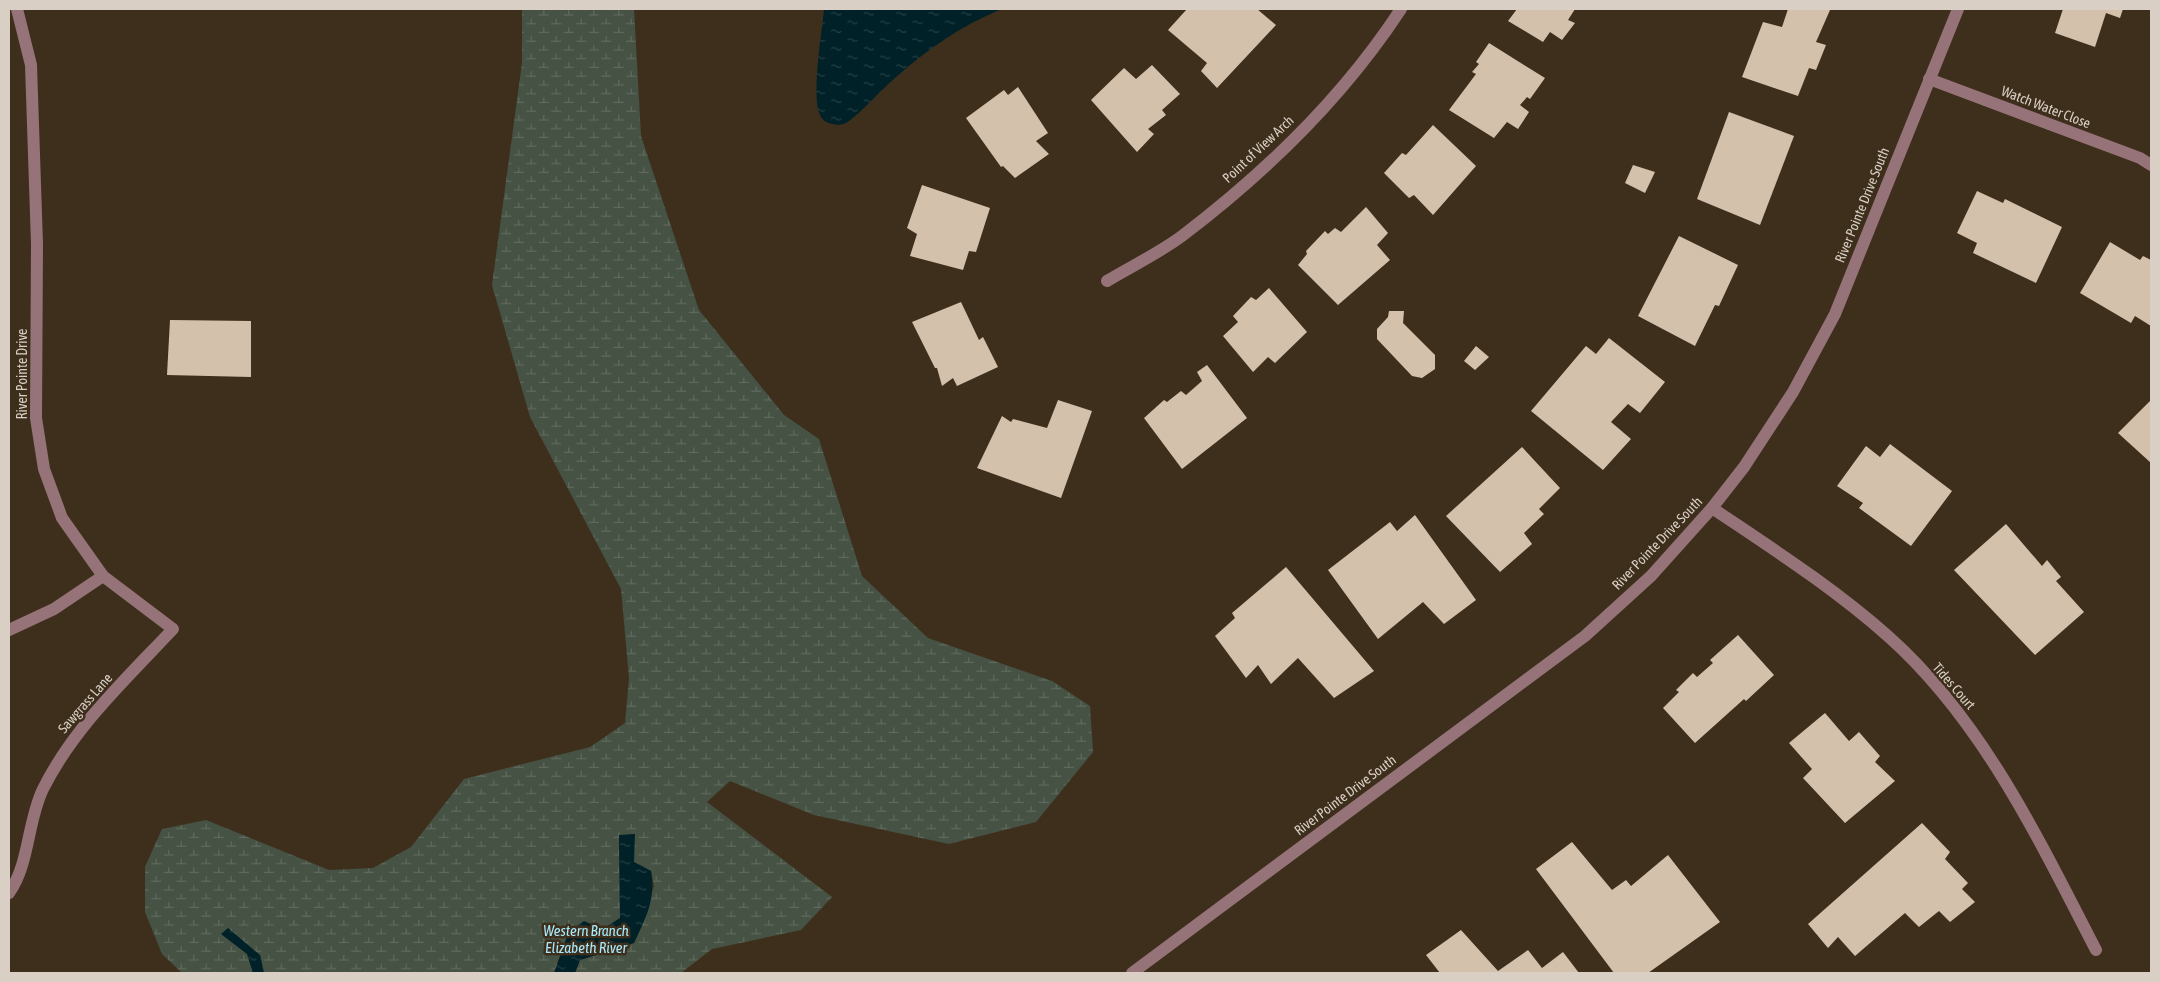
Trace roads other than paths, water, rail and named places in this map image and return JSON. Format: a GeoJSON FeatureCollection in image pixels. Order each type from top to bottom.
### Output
{"type":"FeatureCollection","features":[{"type":"Feature","properties":{"kind":"street","name":"River Pointe Drive"},"geometry":{"type":"LineString","coordinates":[[17,9],[31,65],[37,244],[36,418],[44,469],[62,518],[103,576],[173,629]]}},
{"type":"Feature","properties":{"kind":"street","name":"Point of View Arch"},"geometry":{"type":"LineString","coordinates":[[1107,281],[1181,237],[1261,171],[1332,98],[1401,9]]}},
{"type":"Feature","properties":{"kind":"street","name":"River Pointe Drive South"},"geometry":{"type":"LineString","coordinates":[[1132,973],[1584,636],[1651,576],[1712,508],[1744,467],[1793,392],[1835,314],[1958,9]]}},
{"type":"Feature","properties":{"kind":"street","name":"Watch Water Close"},"geometry":{"type":"LineString","coordinates":[[1929,79],[2140,158],[2151,165]]}},
{"type":"Feature","properties":{"kind":"street","name":"Tides Court"},"geometry":{"type":"LineString","coordinates":[[1712,508],[1828,586],[1890,638],[1945,696],[1984,747],[2060,879],[2096,950]]}},
{"type":"Feature","properties":{"kind":"street"},"geometry":{"type":"LineString","coordinates":[[9,630],[54,609],[103,576]]}},
{"type":"Feature","properties":{"kind":"street","name":"Sawgrass Lane"},"geometry":{"type":"LineString","coordinates":[[9,893],[19,879],[30,826],[42,790],[71,740],[173,629]]}},
{"type":"Feature","properties":{"kind":"water"},"geometry":{"type":"Polygon","coordinates":[[[824,9],[1002,9],[987,15],[932,48],[894,79],[850,120],[839,125],[824,121],[820,115],[818,105],[817,79],[824,9]]]}},
{"type":"Feature","properties":{"kind":"water","name":"Western Branch Elizabeth River"},"geometry":{"type":"Polygon","coordinates":[[[635,834],[634,862],[651,871],[652,891],[646,917],[634,943],[580,960],[575,973],[554,973],[569,931],[584,921],[603,929],[620,918],[619,835],[635,834]]]}},
{"type":"Feature","properties":{"kind":"water"},"geometry":{"type":"Polygon","coordinates":[[[228,928],[260,955],[264,973],[253,973],[247,954],[221,934],[228,928]]]}}]}
